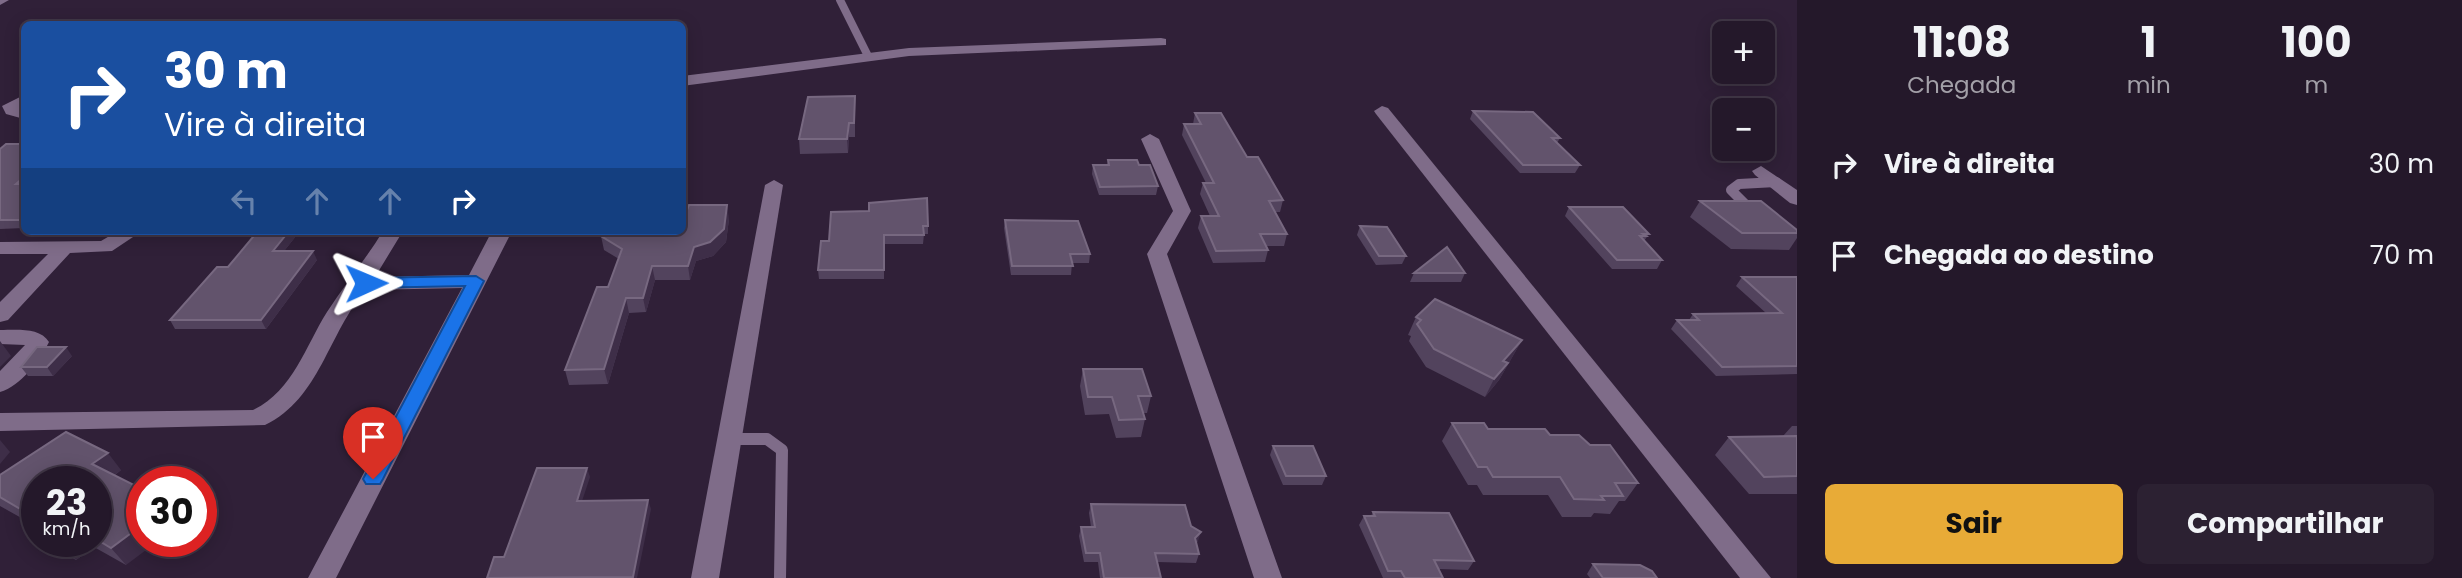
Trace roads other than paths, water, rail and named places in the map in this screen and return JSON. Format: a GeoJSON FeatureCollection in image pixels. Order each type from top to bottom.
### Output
{"type":"FeatureCollection","features":[{"type":"Feature","properties":{"kind":"street"},"geometry":{"type":"LineString","coordinates":[[686,80],[868,56],[1003,47],[1161,42]]}},
{"type":"Feature","properties":{"kind":"street"},"geometry":{"type":"LineString","coordinates":[[21,101],[10,106],[12,111],[21,113]]}},
{"type":"Feature","properties":{"kind":"street"},"geometry":{"type":"LineString","coordinates":[[1382,111],[1757,578]]}},
{"type":"Feature","properties":{"kind":"street"},"geometry":{"type":"LineString","coordinates":[[1150,139],[1182,211],[1179,223],[1160,241],[1157,254],[1268,578]]}},
{"type":"Feature","properties":{"kind":"street"},"geometry":{"type":"LineString","coordinates":[[1769,177],[1797,199]]}},
{"type":"Feature","properties":{"kind":"street"},"geometry":{"type":"LineString","coordinates":[[705,578],[774,185]]}},
{"type":"Feature","properties":{"kind":"street"},"geometry":{"type":"LineString","coordinates":[[0,248],[105,247],[125,235]]}},
{"type":"Feature","properties":{"kind":"street"},"geometry":{"type":"LineString","coordinates":[[0,422],[256,419],[267,416],[286,400],[319,348],[339,305],[360,284],[391,235]]}},
{"type":"Feature","properties":{"kind":"street"},"geometry":{"type":"LineString","coordinates":[[322,578],[500,235]]}},
{"type":"Feature","properties":{"kind":"street"},"geometry":{"type":"LineString","coordinates":[[0,315],[66,246]]}},
{"type":"Feature","properties":{"kind":"street"},"geometry":{"type":"LineString","coordinates":[[360,284],[476,281]]}},
{"type":"Feature","properties":{"kind":"street"},"geometry":{"type":"LineString","coordinates":[[0,337],[29,338],[38,342],[30,356],[0,384]]}},
{"type":"Feature","properties":{"kind":"lane"},"geometry":{"type":"LineString","coordinates":[[840,0],[868,56]]}},
{"type":"Feature","properties":{"kind":"lane"},"geometry":{"type":"LineString","coordinates":[[1757,215],[1731,190],[1738,184],[1769,177]]}},
{"type":"Feature","properties":{"kind":"lane"},"geometry":{"type":"LineString","coordinates":[[729,439],[767,439],[782,450],[780,578]]}}]}
